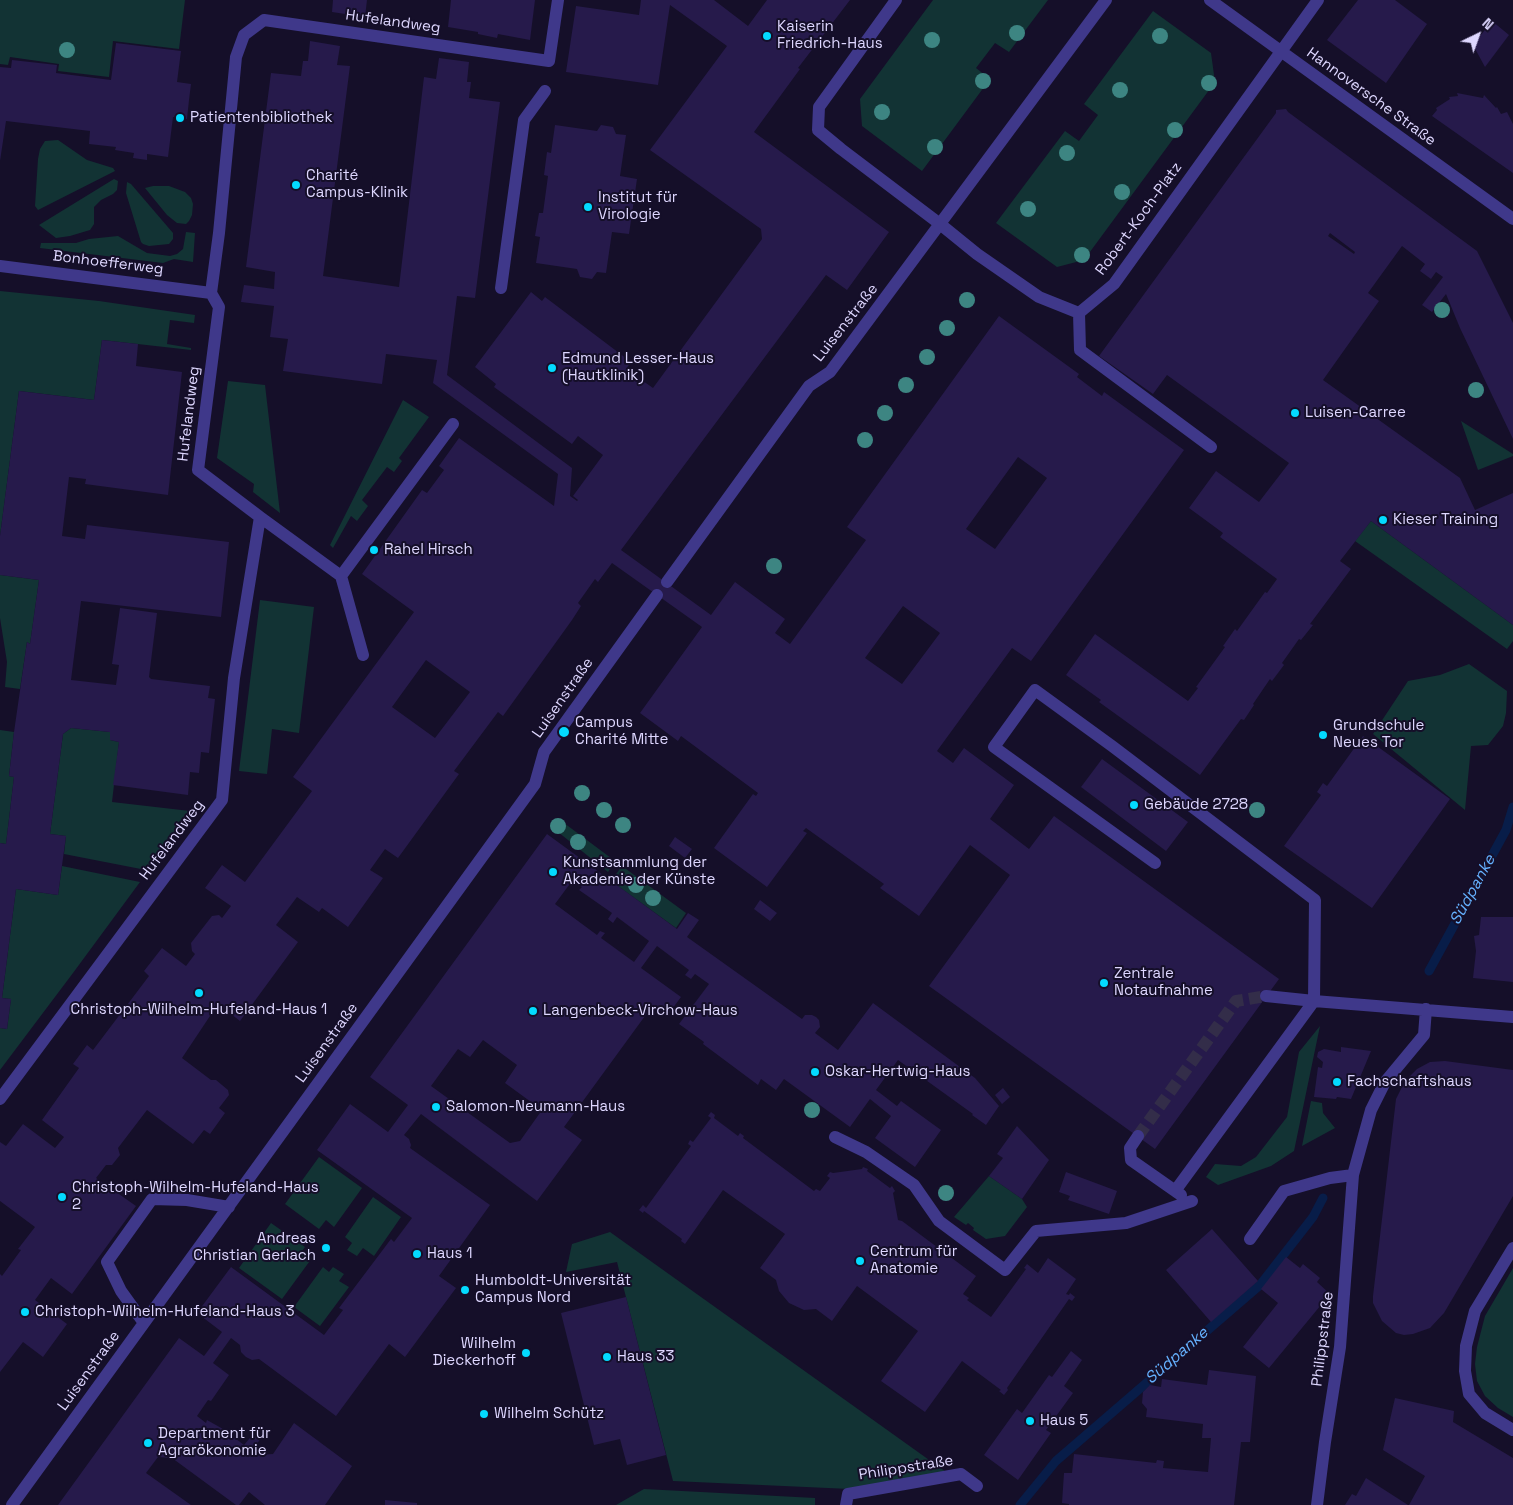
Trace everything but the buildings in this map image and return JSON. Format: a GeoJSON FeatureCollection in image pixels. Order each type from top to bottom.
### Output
{"type":"FeatureCollection","features":[{"type":"Feature","properties":{"kind":"street","name":"Hufelandweg"},"geometry":{"type":"LineString","coordinates":[[0,1099],[222,800],[234,678],[260,517],[198,470],[219,307],[211,293],[219,233],[236,57],[244,35],[264,20],[549,61],[558,0]]}},
{"type":"Feature","properties":{"kind":"street"},"geometry":{"type":"LineString","coordinates":[[896,0],[819,107],[818,130],[966,246],[1038,297],[1079,313],[1080,350],[1211,447]]}},
{"type":"Feature","properties":{"kind":"street"},"geometry":{"type":"LineString","coordinates":[[940,224],[1106,0]]}},
{"type":"Feature","properties":{"kind":"street","name":"Hannoversche Straße"},"geometry":{"type":"LineString","coordinates":[[1210,0],[1513,220]]}},
{"type":"Feature","properties":{"kind":"street","name":"Robert-Koch-Platz"},"geometry":{"type":"LineString","coordinates":[[1079,313],[1114,284],[1318,0]]}},
{"type":"Feature","properties":{"kind":"street"},"geometry":{"type":"LineString","coordinates":[[501,288],[524,120],[544,91]]}},
{"type":"Feature","properties":{"kind":"street","name":"Luisenstraße"},"geometry":{"type":"LineString","coordinates":[[666,582],[809,386],[830,372],[940,224]]}},
{"type":"Feature","properties":{"kind":"street","name":"Bonhoefferweg"},"geometry":{"type":"LineString","coordinates":[[0,266],[211,293]]}},
{"type":"Feature","properties":{"kind":"street"},"geometry":{"type":"LineString","coordinates":[[341,576],[453,424]]}},
{"type":"Feature","properties":{"kind":"street"},"geometry":{"type":"LineString","coordinates":[[260,517],[341,576],[363,656]]}},
{"type":"Feature","properties":{"kind":"street","name":"Luisenstraße"},"geometry":{"type":"LineString","coordinates":[[12,1505],[535,784],[544,752],[657,595]]}},
{"type":"Feature","properties":{"kind":"street"},"geometry":{"type":"LineString","coordinates":[[1155,862],[994,747],[1035,690],[1112,746],[1314,900],[1314,1001],[1175,1191]]}},
{"type":"Feature","properties":{"kind":"street"},"geometry":{"type":"LineString","coordinates":[[1266,996],[1513,1017]]}},
{"type":"Feature","properties":{"kind":"street","name":"Philippstraße"},"geometry":{"type":"LineString","coordinates":[[1317,1505],[1340,1347],[1353,1175],[1357,1156],[1372,1110],[1384,1082],[1424,1034],[1426,1009]]}},
{"type":"Feature","properties":{"kind":"street"},"geometry":{"type":"LineString","coordinates":[[835,1137],[866,1152],[914,1185],[939,1221],[1005,1270],[1036,1231],[1126,1223],[1192,1202],[1130,1160],[1130,1148],[1138,1136]]}},
{"type":"Feature","properties":{"kind":"street"},"geometry":{"type":"LineString","coordinates":[[1250,1239],[1284,1191],[1330,1178],[1353,1175]]}},
{"type":"Feature","properties":{"kind":"street"},"geometry":{"type":"LineString","coordinates":[[144,1323],[121,1291],[107,1262],[152,1199],[187,1200],[229,1207]]}},
{"type":"Feature","properties":{"kind":"street"},"geometry":{"type":"LineString","coordinates":[[1513,1248],[1476,1311],[1466,1346],[1465,1371],[1469,1394],[1485,1414],[1513,1430]]}},
{"type":"Feature","properties":{"kind":"street","name":"Philippstraße"},"geometry":{"type":"LineString","coordinates":[[846,1505],[848,1494],[961,1474],[977,1486]]}},
{"type":"Feature","properties":{"kind":"green space"},"geometry":{"type":"Polygon","coordinates":[[[0,0],[185,0],[179,49],[113,41],[109,77],[58,71],[59,64],[10,57],[8,65],[0,64],[0,0]]]}},
{"type":"Feature","properties":{"kind":"green space"},"geometry":{"type":"Polygon","coordinates":[[[933,0],[1048,0],[1009,52],[995,43],[976,68],[990,79],[922,171],[862,126],[860,99],[933,0]]]}},
{"type":"Feature","properties":{"kind":"green space"},"geometry":{"type":"Polygon","coordinates":[[[1153,11],[1211,53],[1215,82],[1084,260],[1057,267],[996,223],[1065,131],[1079,141],[1098,115],[1084,104],[1153,11]]]}},
{"type":"Feature","properties":{"kind":"green space"},"geometry":{"type":"Polygon","coordinates":[[[58,140],[87,160],[113,168],[115,171],[38,210],[35,206],[40,149],[45,141],[58,140]]]}},
{"type":"Feature","properties":{"kind":"green space"},"geometry":{"type":"Polygon","coordinates":[[[114,179],[118,181],[117,190],[94,207],[94,224],[90,230],[56,238],[39,225],[114,179]]]}},
{"type":"Feature","properties":{"kind":"green space"},"geometry":{"type":"Polygon","coordinates":[[[127,182],[131,184],[173,233],[173,239],[169,244],[149,246],[141,242],[126,193],[127,182]]]}},
{"type":"Feature","properties":{"kind":"green space"},"geometry":{"type":"Polygon","coordinates":[[[169,186],[185,192],[191,198],[193,204],[192,215],[186,224],[177,223],[167,215],[145,188],[169,186]]]}},
{"type":"Feature","properties":{"kind":"green space"},"geometry":{"type":"Polygon","coordinates":[[[186,232],[195,233],[193,262],[174,259],[163,263],[40,248],[41,243],[76,243],[89,239],[118,236],[147,253],[170,256],[177,254],[183,249],[186,232]]]}},
{"type":"Feature","properties":{"kind":"green space"},"geometry":{"type":"Polygon","coordinates":[[[0,291],[99,301],[195,315],[194,323],[170,320],[167,344],[191,348],[191,350],[102,340],[94,400],[19,391],[0,536],[0,291]]]}},
{"type":"Feature","properties":{"kind":"green space"},"geometry":{"type":"Polygon","coordinates":[[[228,381],[265,385],[280,513],[253,492],[254,484],[217,458],[228,381]]]}},
{"type":"Feature","properties":{"kind":"green space"},"geometry":{"type":"Polygon","coordinates":[[[403,400],[429,417],[399,458],[402,461],[394,472],[387,467],[362,500],[368,506],[357,521],[351,516],[333,548],[330,545],[403,400]]]}},
{"type":"Feature","properties":{"kind":"green space"},"geometry":{"type":"Polygon","coordinates":[[[1461,421],[1513,454],[1513,456],[1478,470],[1461,421]]]}},
{"type":"Feature","properties":{"kind":"green space"},"geometry":{"type":"Polygon","coordinates":[[[1371,521],[1513,625],[1513,641],[1507,649],[1355,541],[1371,521]]]}},
{"type":"Feature","properties":{"kind":"green space"},"geometry":{"type":"Polygon","coordinates":[[[0,575],[39,580],[30,644],[27,642],[20,689],[5,687],[7,662],[0,618],[0,575]]]}},
{"type":"Feature","properties":{"kind":"green space"},"geometry":{"type":"Polygon","coordinates":[[[260,600],[314,607],[299,733],[272,729],[267,774],[239,771],[260,600]]]}},
{"type":"Feature","properties":{"kind":"green space"},"geometry":{"type":"Polygon","coordinates":[[[1469,664],[1507,691],[1506,713],[1503,726],[1488,745],[1471,746],[1465,810],[1373,734],[1408,681],[1440,675],[1469,664]]]}},
{"type":"Feature","properties":{"kind":"green space"},"geometry":{"type":"Polygon","coordinates":[[[71,728],[110,732],[110,740],[119,742],[112,802],[190,811],[146,870],[64,854],[66,836],[50,834],[63,734],[71,728]]]}},
{"type":"Feature","properties":{"kind":"green space"},"geometry":{"type":"Polygon","coordinates":[[[0,730],[14,732],[9,776],[14,777],[6,844],[0,843],[0,730]]]}},
{"type":"Feature","properties":{"kind":"green space"},"geometry":{"type":"Polygon","coordinates":[[[560,820],[615,861],[608,872],[553,828],[560,820]]]}},
{"type":"Feature","properties":{"kind":"green space"},"geometry":{"type":"Polygon","coordinates":[[[62,866],[140,882],[0,1070],[0,1028],[7,1029],[11,999],[2,998],[16,889],[58,895],[62,866]]]}},
{"type":"Feature","properties":{"kind":"green space"},"geometry":{"type":"Polygon","coordinates":[[[622,866],[686,913],[676,928],[611,881],[622,866]]]}},
{"type":"Feature","properties":{"kind":"green space"},"geometry":{"type":"Polygon","coordinates":[[[1320,1026],[1294,1151],[1271,1166],[1218,1185],[1206,1177],[1215,1164],[1241,1166],[1256,1157],[1287,1117],[1299,1052],[1320,1026]]]}},
{"type":"Feature","properties":{"kind":"green space"},"geometry":{"type":"Polygon","coordinates":[[[1311,1101],[1322,1103],[1323,1113],[1335,1128],[1302,1146],[1311,1101]]]}},
{"type":"Feature","properties":{"kind":"green space"},"geometry":{"type":"Polygon","coordinates":[[[319,1157],[362,1188],[334,1227],[326,1220],[319,1229],[285,1204],[319,1157]]]}},
{"type":"Feature","properties":{"kind":"green space"},"geometry":{"type":"Polygon","coordinates":[[[989,1176],[1022,1199],[1027,1207],[1005,1236],[986,1239],[973,1230],[974,1228],[968,1223],[966,1225],[954,1217],[989,1176]]]}},
{"type":"Feature","properties":{"kind":"green space"},"geometry":{"type":"Polygon","coordinates":[[[373,1197],[401,1217],[374,1256],[363,1248],[357,1256],[347,1250],[352,1243],[345,1237],[373,1197]]]}},
{"type":"Feature","properties":{"kind":"green space"},"geometry":{"type":"Polygon","coordinates":[[[271,1223],[305,1247],[302,1251],[312,1258],[282,1299],[239,1268],[271,1223]]]}},
{"type":"Feature","properties":{"kind":"green space"},"geometry":{"type":"Polygon","coordinates":[[[610,1232],[946,1472],[850,1489],[673,1481],[617,1262],[566,1272],[572,1244],[610,1232]]]}},
{"type":"Feature","properties":{"kind":"green space"},"geometry":{"type":"Polygon","coordinates":[[[323,1267],[329,1272],[333,1267],[344,1274],[339,1281],[349,1287],[320,1326],[294,1307],[323,1267]]]}},
{"type":"Feature","properties":{"kind":"green space"},"geometry":{"type":"Polygon","coordinates":[[[1513,1268],[1513,1417],[1498,1408],[1485,1396],[1477,1381],[1475,1364],[1477,1347],[1485,1316],[1513,1268]]]}},
{"type":"Feature","properties":{"kind":"green space"},"geometry":{"type":"Polygon","coordinates":[[[644,1489],[815,1498],[815,1505],[616,1505],[644,1489]]]}},
{"type":"Feature","properties":{"kind":"waterway","name":"Südpanke"},"geometry":{"type":"LineString","coordinates":[[1429,971],[1506,830],[1513,807]]}},
{"type":"Feature","properties":{"kind":"waterway","name":"Südpanke"},"geometry":{"type":"LineString","coordinates":[[1020,1505],[1056,1461],[1260,1285],[1313,1217],[1323,1198]]}},
{"type":"Feature","properties":{"kind":"tunnel"},"geometry":{"type":"LineString","coordinates":[[1138,1136],[1236,1001],[1266,996]]}},
{"type":"Feature","properties":{"kind":"place","name":"Kaiserin Friedrich-Haus"},"geometry":{"type":"Point","coordinates":[767,36]}},
{"type":"Feature","properties":{"kind":"place","name":"Patientenbibliothek"},"geometry":{"type":"Point","coordinates":[180,118]}},
{"type":"Feature","properties":{"kind":"place","name":"Charité Campus-Klinik"},"geometry":{"type":"Point","coordinates":[296,185]}},
{"type":"Feature","properties":{"kind":"place","name":"Institut für Virologie"},"geometry":{"type":"Point","coordinates":[588,207]}},
{"type":"Feature","properties":{"kind":"place","name":"Edmund Lesser-Haus (Hautklinik)"},"geometry":{"type":"Point","coordinates":[552,368]}},
{"type":"Feature","properties":{"kind":"place","name":"Luisen-Carree"},"geometry":{"type":"Point","coordinates":[1295,413]}},
{"type":"Feature","properties":{"kind":"place","name":"Kieser Training"},"geometry":{"type":"Point","coordinates":[1383,520]}},
{"type":"Feature","properties":{"kind":"place","name":"Rahel Hirsch"},"geometry":{"type":"Point","coordinates":[374,550]}},
{"type":"Feature","properties":{"kind":"place","name":"Campus Charité Mitte"},"geometry":{"type":"Point","coordinates":[564,732]}},
{"type":"Feature","properties":{"kind":"place","name":"Grundschule Neues Tor"},"geometry":{"type":"Point","coordinates":[1323,735]}},
{"type":"Feature","properties":{"kind":"place","name":"Gebäude 2728"},"geometry":{"type":"Point","coordinates":[1134,805]}},
{"type":"Feature","properties":{"kind":"place","name":"Kunstsammlung der Akademie der Künste"},"geometry":{"type":"Point","coordinates":[553,872]}},
{"type":"Feature","properties":{"kind":"place","name":"Zentrale Notaufnahme"},"geometry":{"type":"Point","coordinates":[1104,983]}},
{"type":"Feature","properties":{"kind":"place","name":"Christoph-Wilhelm-Hufeland-Haus 1"},"geometry":{"type":"Point","coordinates":[199,993]}},
{"type":"Feature","properties":{"kind":"place","name":"Langenbeck-Virchow-Haus"},"geometry":{"type":"Point","coordinates":[533,1011]}},
{"type":"Feature","properties":{"kind":"place","name":"Oskar-Hertwig-Haus"},"geometry":{"type":"Point","coordinates":[815,1072]}},
{"type":"Feature","properties":{"kind":"place","name":"Fachschaftshaus"},"geometry":{"type":"Point","coordinates":[1337,1082]}},
{"type":"Feature","properties":{"kind":"place","name":"Salomon-Neumann-Haus"},"geometry":{"type":"Point","coordinates":[436,1107]}},
{"type":"Feature","properties":{"kind":"place","name":"Christoph-Wilhelm-Hufeland-Haus 2"},"geometry":{"type":"Point","coordinates":[62,1197]}},
{"type":"Feature","properties":{"kind":"place","name":"Andreas Christian Gerlach"},"geometry":{"type":"Point","coordinates":[326,1248]}},
{"type":"Feature","properties":{"kind":"place","name":"Haus 1"},"geometry":{"type":"Point","coordinates":[417,1254]}},
{"type":"Feature","properties":{"kind":"place","name":"Centrum für Anatomie"},"geometry":{"type":"Point","coordinates":[860,1261]}},
{"type":"Feature","properties":{"kind":"place","name":"Humboldt-Universität Campus Nord"},"geometry":{"type":"Point","coordinates":[465,1290]}},
{"type":"Feature","properties":{"kind":"place","name":"Christoph-Wilhelm-Hufeland-Haus 3"},"geometry":{"type":"Point","coordinates":[25,1312]}},
{"type":"Feature","properties":{"kind":"place","name":"Wilhelm Dieckerhoff"},"geometry":{"type":"Point","coordinates":[526,1353]}},
{"type":"Feature","properties":{"kind":"place","name":"Haus 33"},"geometry":{"type":"Point","coordinates":[607,1357]}},
{"type":"Feature","properties":{"kind":"place","name":"Wilhelm Schütz"},"geometry":{"type":"Point","coordinates":[484,1414]}},
{"type":"Feature","properties":{"kind":"place","name":"Haus 5"},"geometry":{"type":"Point","coordinates":[1030,1421]}},
{"type":"Feature","properties":{"kind":"place","name":"Department für Agrarökonomie"},"geometry":{"type":"Point","coordinates":[148,1443]}}]}
